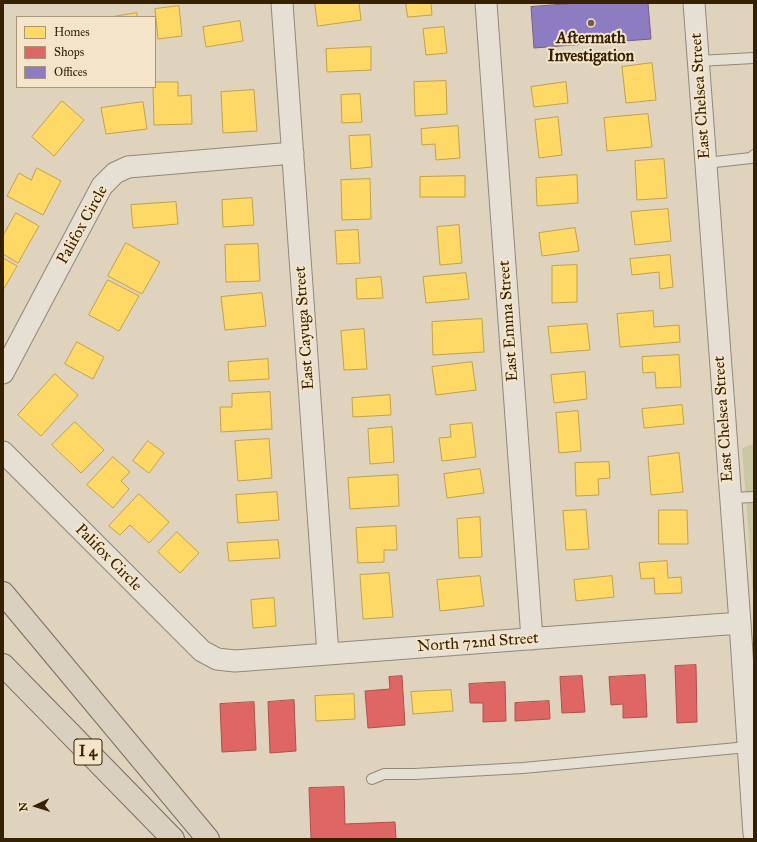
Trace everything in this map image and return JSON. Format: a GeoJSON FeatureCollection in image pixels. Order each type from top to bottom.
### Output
{"type":"FeatureCollection","features":[{"type":"Feature","properties":{"kind":"highway"},"geometry":{"type":"LineString","coordinates":[[3,593],[208,839]]}},
{"type":"Feature","properties":{"kind":"highway","name":"I 4"},"geometry":{"type":"LineString","coordinates":[[3,664],[173,839]]}},
{"type":"Feature","properties":{"kind":"street","name":"East Cayuga Street"},"geometry":{"type":"LineString","coordinates":[[282,3],[328,654]]}},
{"type":"Feature","properties":{"kind":"street","name":"East Emma Street"},"geometry":{"type":"LineString","coordinates":[[486,3],[532,639]]}},
{"type":"Feature","properties":{"kind":"street","name":"East Chelsea Street"},"geometry":{"type":"LineString","coordinates":[[694,3],[740,623],[754,834]]}},
{"type":"Feature","properties":{"kind":"street","name":"Palifox Circle"},"geometry":{"type":"LineString","coordinates":[[3,373],[102,186],[115,173],[128,167],[293,153]]}},
{"type":"Feature","properties":{"kind":"street","name":"Palifox Circle"},"geometry":{"type":"LineString","coordinates":[[3,452],[202,651],[217,659]]}},
{"type":"Feature","properties":{"kind":"street","name":"North 72nd Street"},"geometry":{"type":"LineString","coordinates":[[217,659],[235,660],[328,654],[740,623]]}},
{"type":"Feature","properties":{"kind":"lane"},"geometry":{"type":"LineString","coordinates":[[698,61],[754,58]]}},
{"type":"Feature","properties":{"kind":"lane"},"geometry":{"type":"LineString","coordinates":[[706,163],[751,158],[754,155]]}},
{"type":"Feature","properties":{"kind":"lane"},"geometry":{"type":"LineString","coordinates":[[730,498],[754,497]]}},
{"type":"Feature","properties":{"kind":"lane"},"geometry":{"type":"LineString","coordinates":[[372,780],[384,774],[414,774],[523,768],[748,747]]}},
{"type":"Feature","properties":{"kind":"green space"},"geometry":{"type":"Polygon","coordinates":[[[754,444],[754,607],[742,448],[754,444]]]}},
{"type":"Feature","properties":{"kind":"building: Homes"},"geometry":{"type":"Polygon","coordinates":[[[315,3],[359,3],[361,20],[318,26],[315,3]]]}},
{"type":"Feature","properties":{"kind":"building: Homes"},"geometry":{"type":"Polygon","coordinates":[[[406,3],[431,3],[432,15],[408,17],[406,3]]]}},
{"type":"Feature","properties":{"kind":"building: Homes"},"geometry":{"type":"Polygon","coordinates":[[[179,6],[182,36],[158,39],[155,9],[179,6]]]}},
{"type":"Feature","properties":{"kind":"building: Homes"},"geometry":{"type":"Polygon","coordinates":[[[137,13],[137,16],[118,16],[137,13]]]}},
{"type":"Feature","properties":{"kind":"building: Homes"},"geometry":{"type":"Polygon","coordinates":[[[240,21],[243,41],[206,47],[203,27],[240,21]]]}},
{"type":"Feature","properties":{"kind":"building: Homes"},"geometry":{"type":"Polygon","coordinates":[[[444,27],[447,53],[426,55],[423,29],[444,27]]]}},
{"type":"Feature","properties":{"kind":"building: Homes"},"geometry":{"type":"Polygon","coordinates":[[[371,47],[371,70],[327,72],[326,49],[371,47]]]}},
{"type":"Feature","properties":{"kind":"building: Homes"},"geometry":{"type":"Polygon","coordinates":[[[652,63],[656,100],[626,103],[622,67],[652,63]]]}},
{"type":"Feature","properties":{"kind":"building: Homes"},"geometry":{"type":"Polygon","coordinates":[[[446,81],[447,114],[415,116],[414,82],[446,81]]]}},
{"type":"Feature","properties":{"kind":"building: Homes"},"geometry":{"type":"Polygon","coordinates":[[[156,82],[178,82],[178,96],[191,95],[192,124],[154,125],[153,88],[156,88],[156,82]]]}},
{"type":"Feature","properties":{"kind":"building: Homes"},"geometry":{"type":"Polygon","coordinates":[[[566,82],[568,103],[534,107],[531,87],[566,82]]]}},
{"type":"Feature","properties":{"kind":"building: Homes"},"geometry":{"type":"Polygon","coordinates":[[[254,90],[257,131],[223,133],[221,92],[254,90]]]}},
{"type":"Feature","properties":{"kind":"building: Homes"},"geometry":{"type":"Polygon","coordinates":[[[360,94],[362,122],[342,123],[341,95],[360,94]]]}},
{"type":"Feature","properties":{"kind":"building: Homes"},"geometry":{"type":"Polygon","coordinates":[[[62,101],[84,120],[54,156],[32,137],[62,101]]]}},
{"type":"Feature","properties":{"kind":"building: Homes"},"geometry":{"type":"Polygon","coordinates":[[[143,102],[147,129],[106,134],[101,108],[143,102]]]}},
{"type":"Feature","properties":{"kind":"building: Homes"},"geometry":{"type":"Polygon","coordinates":[[[648,114],[652,147],[607,151],[604,118],[648,114]]]}},
{"type":"Feature","properties":{"kind":"building: Homes"},"geometry":{"type":"Polygon","coordinates":[[[558,117],[562,155],[539,158],[535,120],[558,117]]]}},
{"type":"Feature","properties":{"kind":"building: Homes"},"geometry":{"type":"Polygon","coordinates":[[[458,126],[460,158],[436,160],[435,144],[422,145],[421,129],[458,126]]]}},
{"type":"Feature","properties":{"kind":"building: Homes"},"geometry":{"type":"Polygon","coordinates":[[[370,135],[372,167],[351,169],[349,136],[370,135]]]}},
{"type":"Feature","properties":{"kind":"building: Homes"},"geometry":{"type":"Polygon","coordinates":[[[664,159],[667,198],[637,200],[635,161],[664,159]]]}},
{"type":"Feature","properties":{"kind":"building: Homes"},"geometry":{"type":"Polygon","coordinates":[[[37,168],[61,181],[43,215],[7,196],[19,173],[31,180],[37,168]]]}},
{"type":"Feature","properties":{"kind":"building: Homes"},"geometry":{"type":"Polygon","coordinates":[[[577,175],[578,203],[537,206],[536,178],[577,175]]]}},
{"type":"Feature","properties":{"kind":"building: Homes"},"geometry":{"type":"Polygon","coordinates":[[[465,176],[465,197],[420,197],[420,177],[465,176]]]}},
{"type":"Feature","properties":{"kind":"building: Homes"},"geometry":{"type":"Polygon","coordinates":[[[370,179],[371,219],[342,220],[341,180],[370,179]]]}},
{"type":"Feature","properties":{"kind":"building: Homes"},"geometry":{"type":"Polygon","coordinates":[[[252,198],[254,225],[223,227],[222,200],[252,198]]]}},
{"type":"Feature","properties":{"kind":"building: Homes"},"geometry":{"type":"Polygon","coordinates":[[[176,202],[178,224],[133,228],[131,205],[176,202]]]}},
{"type":"Feature","properties":{"kind":"building: Homes"},"geometry":{"type":"Polygon","coordinates":[[[668,209],[671,241],[635,245],[631,212],[668,209]]]}},
{"type":"Feature","properties":{"kind":"building: Homes"},"geometry":{"type":"Polygon","coordinates":[[[16,213],[39,226],[18,263],[3,254],[3,236],[16,213]]]}},
{"type":"Feature","properties":{"kind":"building: Homes"},"geometry":{"type":"Polygon","coordinates":[[[459,225],[462,263],[440,265],[437,227],[459,225]]]}},
{"type":"Feature","properties":{"kind":"building: Homes"},"geometry":{"type":"Polygon","coordinates":[[[575,228],[579,251],[542,256],[539,233],[575,228]]]}},
{"type":"Feature","properties":{"kind":"building: Homes"},"geometry":{"type":"Polygon","coordinates":[[[358,230],[360,263],[337,264],[335,231],[358,230]]]}},
{"type":"Feature","properties":{"kind":"building: Homes"},"geometry":{"type":"Polygon","coordinates":[[[126,243],[160,262],[142,294],[108,276],[126,243]]]}},
{"type":"Feature","properties":{"kind":"building: Homes"},"geometry":{"type":"Polygon","coordinates":[[[258,244],[260,281],[226,282],[225,245],[258,244]]]}},
{"type":"Feature","properties":{"kind":"building: Homes"},"geometry":{"type":"Polygon","coordinates":[[[670,255],[673,287],[660,289],[659,272],[632,275],[630,259],[670,255]]]}},
{"type":"Feature","properties":{"kind":"building: Homes"},"geometry":{"type":"Polygon","coordinates":[[[3,258],[17,266],[3,290],[3,258]]]}},
{"type":"Feature","properties":{"kind":"building: Homes"},"geometry":{"type":"Polygon","coordinates":[[[577,265],[577,302],[552,303],[552,266],[577,265]]]}},
{"type":"Feature","properties":{"kind":"building: Homes"},"geometry":{"type":"Polygon","coordinates":[[[466,273],[469,299],[426,303],[423,277],[466,273]]]}},
{"type":"Feature","properties":{"kind":"building: Homes"},"geometry":{"type":"Polygon","coordinates":[[[381,277],[383,298],[357,299],[356,279],[381,277]]]}},
{"type":"Feature","properties":{"kind":"building: Homes"},"geometry":{"type":"Polygon","coordinates":[[[108,280],[139,296],[119,331],[89,315],[108,280]]]}},
{"type":"Feature","properties":{"kind":"building: Homes"},"geometry":{"type":"Polygon","coordinates":[[[262,293],[266,326],[225,330],[221,297],[262,293]]]}},
{"type":"Feature","properties":{"kind":"building: Homes"},"geometry":{"type":"Polygon","coordinates":[[[653,311],[654,327],[679,325],[680,342],[620,347],[617,314],[653,311]]]}},
{"type":"Feature","properties":{"kind":"building: Homes"},"geometry":{"type":"Polygon","coordinates":[[[482,319],[484,352],[433,355],[432,322],[482,319]]]}},
{"type":"Feature","properties":{"kind":"building: Homes"},"geometry":{"type":"Polygon","coordinates":[[[587,324],[590,350],[551,353],[548,327],[587,324]]]}},
{"type":"Feature","properties":{"kind":"building: Homes"},"geometry":{"type":"Polygon","coordinates":[[[364,329],[367,369],[344,370],[341,331],[364,329]]]}},
{"type":"Feature","properties":{"kind":"building: Homes"},"geometry":{"type":"Polygon","coordinates":[[[77,342],[104,357],[93,379],[65,364],[77,342]]]}},
{"type":"Feature","properties":{"kind":"building: Homes"},"geometry":{"type":"Polygon","coordinates":[[[679,355],[681,387],[656,388],[655,372],[643,373],[642,357],[679,355]]]}},
{"type":"Feature","properties":{"kind":"building: Homes"},"geometry":{"type":"Polygon","coordinates":[[[268,359],[269,379],[229,381],[228,362],[268,359]]]}},
{"type":"Feature","properties":{"kind":"building: Homes"},"geometry":{"type":"Polygon","coordinates":[[[472,362],[476,390],[436,395],[432,367],[472,362]]]}},
{"type":"Feature","properties":{"kind":"building: Homes"},"geometry":{"type":"Polygon","coordinates":[[[585,372],[587,399],[554,403],[551,375],[585,372]]]}},
{"type":"Feature","properties":{"kind":"building: Homes"},"geometry":{"type":"Polygon","coordinates":[[[55,374],[78,395],[41,436],[18,415],[55,374]]]}},
{"type":"Feature","properties":{"kind":"building: Homes"},"geometry":{"type":"Polygon","coordinates":[[[270,392],[272,429],[221,432],[220,407],[232,407],[232,394],[270,392]]]}},
{"type":"Feature","properties":{"kind":"building: Homes"},"geometry":{"type":"Polygon","coordinates":[[[390,395],[391,415],[353,417],[352,398],[390,395]]]}},
{"type":"Feature","properties":{"kind":"building: Homes"},"geometry":{"type":"Polygon","coordinates":[[[682,405],[684,424],[644,428],[642,409],[682,405]]]}},
{"type":"Feature","properties":{"kind":"building: Homes"},"geometry":{"type":"Polygon","coordinates":[[[578,411],[581,451],[559,453],[556,413],[578,411]]]}},
{"type":"Feature","properties":{"kind":"building: Homes"},"geometry":{"type":"Polygon","coordinates":[[[75,422],[104,450],[81,473],[52,445],[75,422]]]}},
{"type":"Feature","properties":{"kind":"building: Homes"},"geometry":{"type":"Polygon","coordinates":[[[472,423],[476,457],[442,461],[439,438],[451,437],[450,425],[472,423]]]}},
{"type":"Feature","properties":{"kind":"building: Homes"},"geometry":{"type":"Polygon","coordinates":[[[392,427],[394,462],[370,464],[368,429],[392,427]]]}},
{"type":"Feature","properties":{"kind":"building: Homes"},"geometry":{"type":"Polygon","coordinates":[[[269,439],[272,478],[238,481],[235,441],[269,439]]]}},
{"type":"Feature","properties":{"kind":"building: Homes"},"geometry":{"type":"Polygon","coordinates":[[[148,441],[164,453],[149,473],[133,461],[148,441]]]}},
{"type":"Feature","properties":{"kind":"building: Homes"},"geometry":{"type":"Polygon","coordinates":[[[679,453],[683,492],[651,495],[648,457],[679,453]]]}},
{"type":"Feature","properties":{"kind":"building: Homes"},"geometry":{"type":"Polygon","coordinates":[[[113,457],[130,472],[121,481],[129,489],[113,508],[87,485],[113,457]]]}},
{"type":"Feature","properties":{"kind":"building: Homes"},"geometry":{"type":"Polygon","coordinates":[[[609,462],[610,478],[598,479],[599,495],[576,496],[575,463],[609,462]]]}},
{"type":"Feature","properties":{"kind":"building: Homes"},"geometry":{"type":"Polygon","coordinates":[[[480,469],[484,493],[447,498],[444,474],[480,469]]]}},
{"type":"Feature","properties":{"kind":"building: Homes"},"geometry":{"type":"Polygon","coordinates":[[[398,475],[399,506],[350,509],[348,478],[398,475]]]}},
{"type":"Feature","properties":{"kind":"building: Homes"},"geometry":{"type":"Polygon","coordinates":[[[277,492],[279,520],[238,523],[236,495],[277,492]]]}},
{"type":"Feature","properties":{"kind":"building: Homes"},"geometry":{"type":"Polygon","coordinates":[[[139,494],[169,522],[149,543],[130,525],[120,535],[109,526],[139,494]]]}},
{"type":"Feature","properties":{"kind":"building: Homes"},"geometry":{"type":"Polygon","coordinates":[[[586,510],[589,549],[566,550],[563,511],[586,510]]]}},
{"type":"Feature","properties":{"kind":"building: Homes"},"geometry":{"type":"Polygon","coordinates":[[[659,510],[687,510],[688,544],[659,544],[659,510]]]}},
{"type":"Feature","properties":{"kind":"building: Homes"},"geometry":{"type":"Polygon","coordinates":[[[480,517],[482,557],[459,558],[457,519],[480,517]]]}},
{"type":"Feature","properties":{"kind":"building: Homes"},"geometry":{"type":"Polygon","coordinates":[[[396,526],[397,550],[384,550],[384,562],[358,563],[356,528],[396,526]]]}},
{"type":"Feature","properties":{"kind":"building: Homes"},"geometry":{"type":"Polygon","coordinates":[[[177,532],[199,553],[180,573],[158,552],[177,532]]]}},
{"type":"Feature","properties":{"kind":"building: Homes"},"geometry":{"type":"Polygon","coordinates":[[[278,540],[280,558],[229,561],[227,543],[278,540]]]}},
{"type":"Feature","properties":{"kind":"building: Homes"},"geometry":{"type":"Polygon","coordinates":[[[667,561],[668,578],[681,577],[682,593],[655,594],[654,578],[641,579],[639,563],[667,561]]]}},
{"type":"Feature","properties":{"kind":"building: Homes"},"geometry":{"type":"Polygon","coordinates":[[[389,573],[393,617],[363,619],[360,575],[389,573]]]}},
{"type":"Feature","properties":{"kind":"building: Homes"},"geometry":{"type":"Polygon","coordinates":[[[480,576],[484,606],[440,611],[437,580],[480,576]]]}},
{"type":"Feature","properties":{"kind":"building: Homes"},"geometry":{"type":"Polygon","coordinates":[[[612,576],[614,597],[576,601],[574,580],[612,576]]]}},
{"type":"Feature","properties":{"kind":"building: Homes"},"geometry":{"type":"Polygon","coordinates":[[[274,598],[276,626],[253,628],[251,600],[274,598]]]}},
{"type":"Feature","properties":{"kind":"building: Homes"},"geometry":{"type":"Polygon","coordinates":[[[451,690],[453,711],[413,714],[411,692],[451,690]]]}},
{"type":"Feature","properties":{"kind":"building: Homes"},"geometry":{"type":"Polygon","coordinates":[[[354,694],[355,719],[316,721],[315,696],[354,694]]]}},
{"type":"Feature","properties":{"kind":"building: Shops"},"geometry":{"type":"Polygon","coordinates":[[[696,665],[697,722],[677,723],[675,666],[696,665]]]}},
{"type":"Feature","properties":{"kind":"building: Shops"},"geometry":{"type":"Polygon","coordinates":[[[645,675],[647,717],[623,718],[623,704],[611,705],[609,677],[645,675]]]}},
{"type":"Feature","properties":{"kind":"building: Shops"},"geometry":{"type":"Polygon","coordinates":[[[402,676],[405,725],[368,728],[365,691],[390,689],[389,677],[402,676]]]}},
{"type":"Feature","properties":{"kind":"building: Shops"},"geometry":{"type":"Polygon","coordinates":[[[582,676],[585,712],[562,713],[560,677],[582,676]]]}},
{"type":"Feature","properties":{"kind":"building: Shops"},"geometry":{"type":"Polygon","coordinates":[[[505,682],[506,721],[483,722],[483,703],[470,703],[469,684],[505,682]]]}},
{"type":"Feature","properties":{"kind":"building: Shops"},"geometry":{"type":"Polygon","coordinates":[[[294,700],[296,751],[270,753],[268,702],[294,700]]]}},
{"type":"Feature","properties":{"kind":"building: Shops"},"geometry":{"type":"Polygon","coordinates":[[[549,701],[550,719],[515,721],[515,703],[549,701]]]}},
{"type":"Feature","properties":{"kind":"building: Shops"},"geometry":{"type":"Polygon","coordinates":[[[254,702],[256,750],[222,752],[220,704],[254,702]]]}},
{"type":"Feature","properties":{"kind":"building: Shops"},"geometry":{"type":"Polygon","coordinates":[[[344,787],[345,824],[395,822],[396,839],[311,839],[309,788],[344,787]]]}},
{"type":"Feature","properties":{"kind":"building: Offices","name":"Aftermath Investigation"},"geometry":{"type":"Polygon","coordinates":[[[577,3],[648,3],[651,39],[534,48],[531,7],[577,3]]]}},
{"type":"Feature","properties":{"kind":"place","name":"Aftermath Investigation"},"geometry":{"type":"Point","coordinates":[591,23]}}]}
